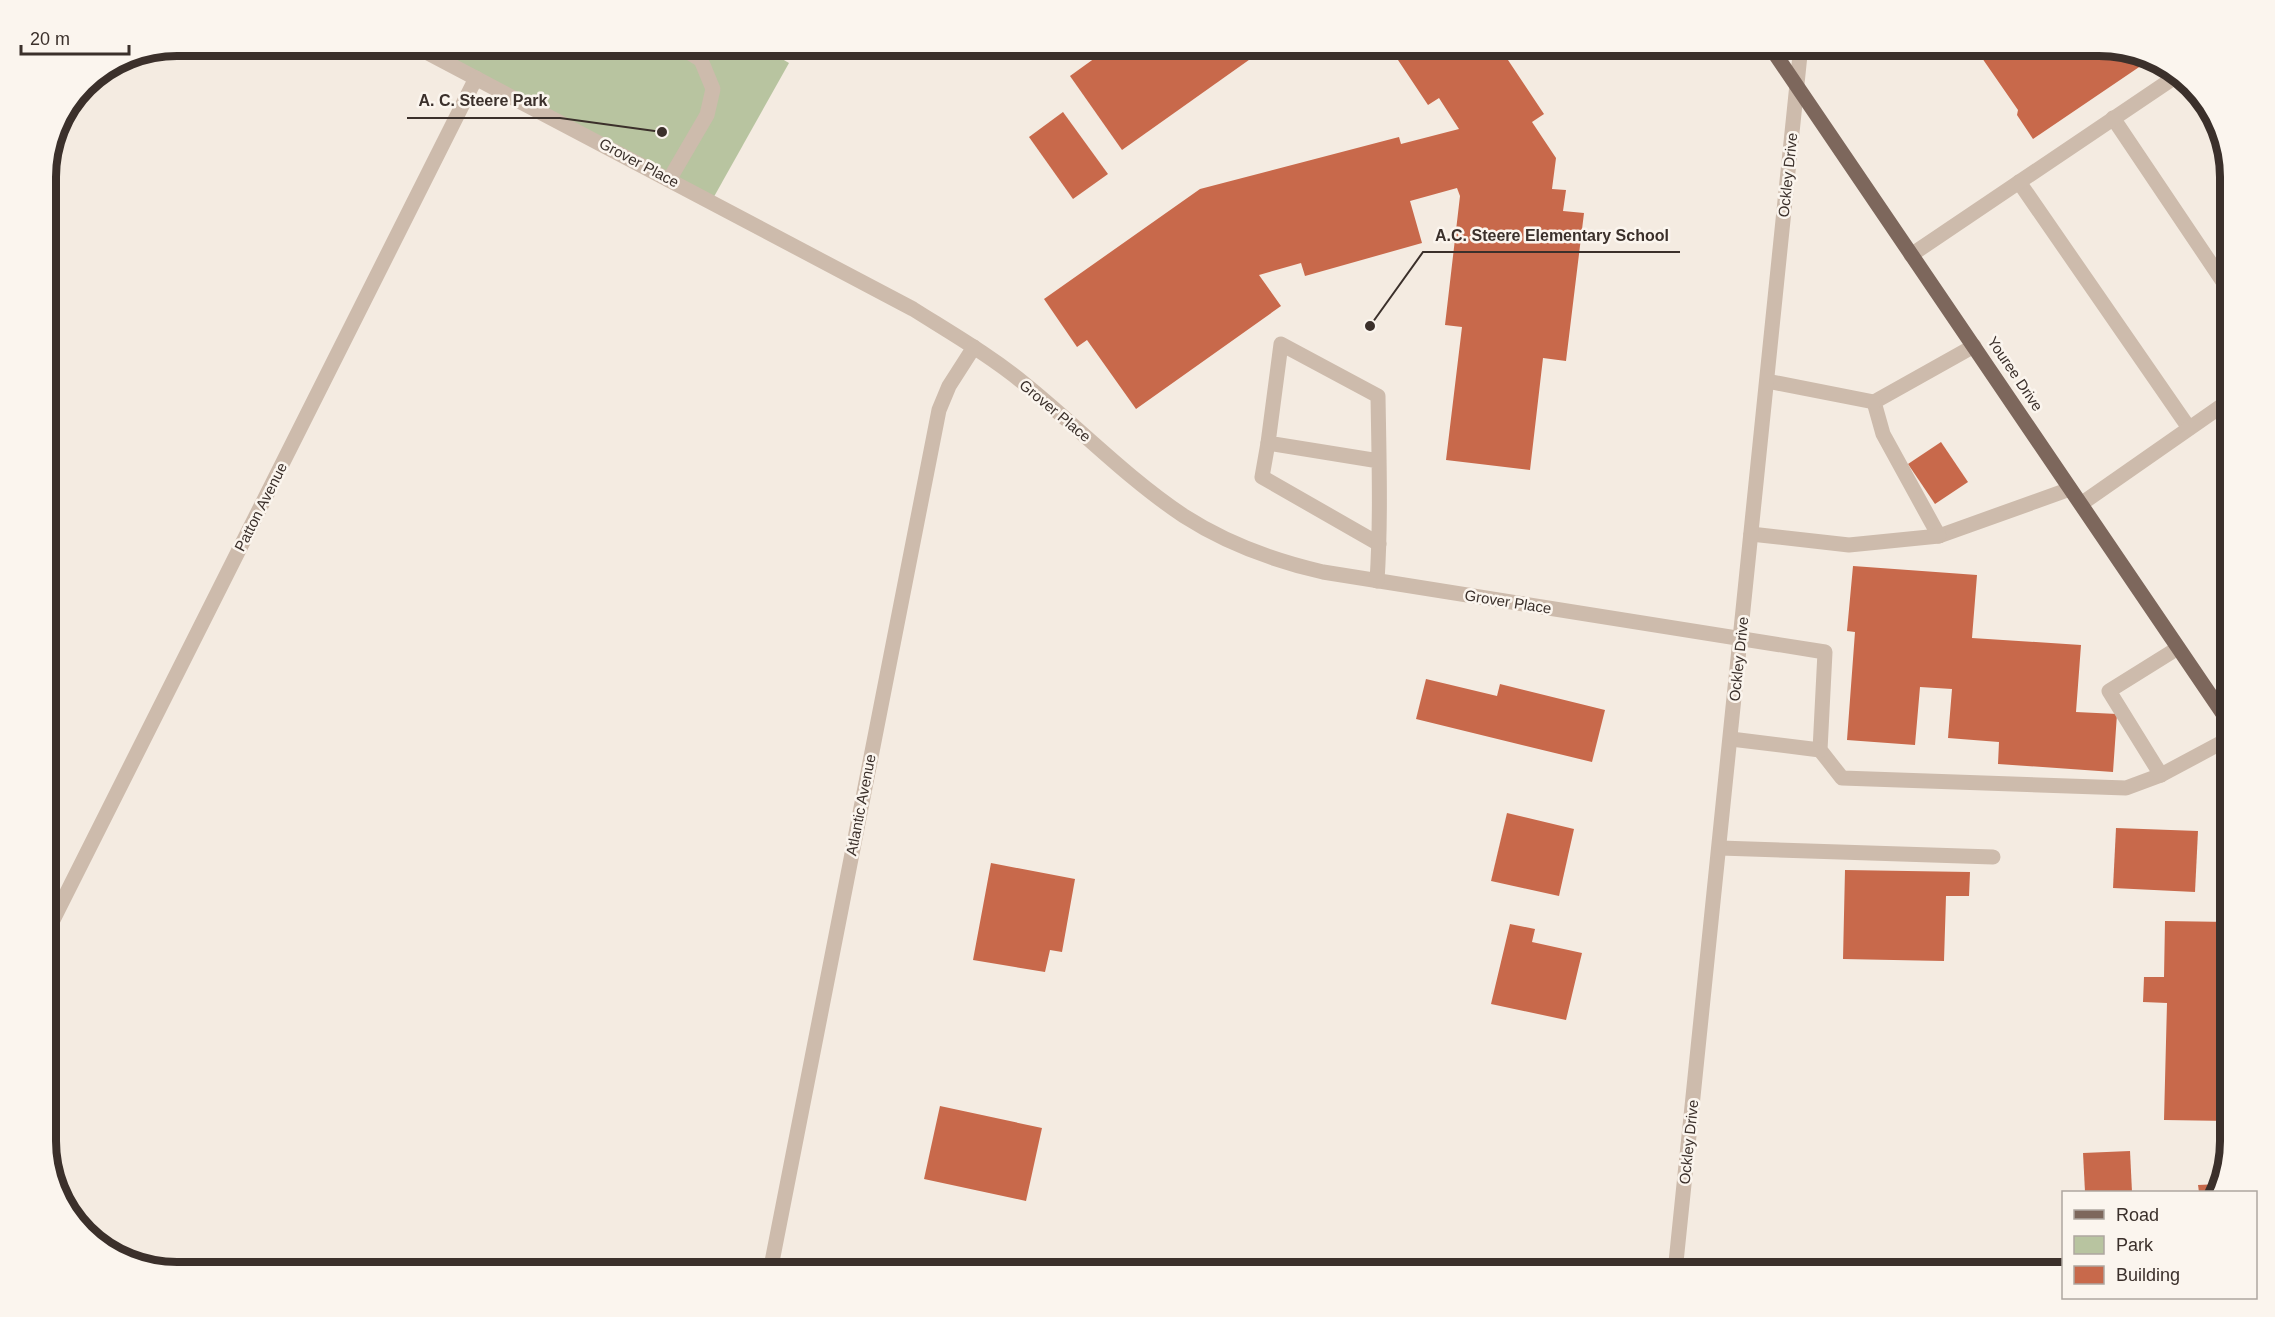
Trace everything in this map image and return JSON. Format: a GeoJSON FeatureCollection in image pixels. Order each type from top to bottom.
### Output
{"type":"FeatureCollection","features":[{"type":"Feature","properties":{"kind":"main road","name":"Youree Drive"},"geometry":{"type":"LineString","coordinates":[[1777,56],[2220,709]]}},
{"type":"Feature","properties":{"kind":"street","name":"Grover Place"},"geometry":{"type":"LineString","coordinates":[[434,56],[913,309],[974,347],[1026,384],[1124,470],[1192,520],[1216,534],[1283,563],[1377,581],[1826,652],[1820,750]]}},
{"type":"Feature","properties":{"kind":"street"},"geometry":{"type":"LineString","coordinates":[[669,180],[706,115],[712,89],[701,60],[695,56]]}},
{"type":"Feature","properties":{"kind":"street","name":"Ockley Drive"},"geometry":{"type":"LineString","coordinates":[[1676,1262],[1800,56]]}},
{"type":"Feature","properties":{"kind":"street","name":"Patton Avenue"},"geometry":{"type":"LineString","coordinates":[[56,914],[476,78]]}},
{"type":"Feature","properties":{"kind":"street"},"geometry":{"type":"LineString","coordinates":[[1911,255],[2171,80]]}},
{"type":"Feature","properties":{"kind":"street"},"geometry":{"type":"LineString","coordinates":[[2113,118],[2219,276]]}},
{"type":"Feature","properties":{"kind":"street"},"geometry":{"type":"LineString","coordinates":[[2019,182],[2189,428]]}},
{"type":"Feature","properties":{"kind":"street"},"geometry":{"type":"LineString","coordinates":[[1377,581],[1379,544],[1378,396],[1281,344],[1262,477],[1379,544]]}},
{"type":"Feature","properties":{"kind":"street"},"geometry":{"type":"LineString","coordinates":[[1767,381],[1874,402],[1974,346]]}},
{"type":"Feature","properties":{"kind":"street","name":"Atlantic Avenue"},"geometry":{"type":"LineString","coordinates":[[772,1262],[939,410],[949,386],[974,347]]}},
{"type":"Feature","properties":{"kind":"street"},"geometry":{"type":"LineString","coordinates":[[1874,402],[1883,434],[1939,536]]}},
{"type":"Feature","properties":{"kind":"street"},"geometry":{"type":"LineString","coordinates":[[2080,504],[2219,407]]}},
{"type":"Feature","properties":{"kind":"street"},"geometry":{"type":"LineString","coordinates":[[1268,443],[1379,461]]}},
{"type":"Feature","properties":{"kind":"street"},"geometry":{"type":"LineString","coordinates":[[1751,534],[1849,545],[1939,536],[2070,489]]}},
{"type":"Feature","properties":{"kind":"street"},"geometry":{"type":"LineString","coordinates":[[2161,776],[2109,691],[2178,648]]}},
{"type":"Feature","properties":{"kind":"street"},"geometry":{"type":"LineString","coordinates":[[1731,739],[1820,750],[1842,778],[2126,788],[2161,776],[2220,744]]}},
{"type":"Feature","properties":{"kind":"street"},"geometry":{"type":"LineString","coordinates":[[1720,848],[1993,856]]}},
{"type":"Feature","properties":{"kind":"green space"},"geometry":{"type":"Polygon","coordinates":[[[424,56],[777,56],[789,63],[711,202],[424,56]]]}},
{"type":"Feature","properties":{"kind":"building"},"geometry":{"type":"Polygon","coordinates":[[[1098,56],[1254,56],[1122,150],[1070,76],[1098,56]]]}},
{"type":"Feature","properties":{"kind":"building"},"geometry":{"type":"Polygon","coordinates":[[[1395,56],[1505,56],[1544,114],[1532,122],[1556,158],[1552,189],[1566,190],[1563,211],[1584,213],[1566,361],[1543,358],[1530,470],[1446,460],[1462,327],[1445,325],[1460,196],[1457,188],[1410,201],[1422,243],[1305,276],[1301,263],[1259,275],[1281,306],[1136,409],[1087,340],[1077,347],[1044,299],[1200,189],[1399,137],[1401,144],[1459,129],[1439,98],[1428,105],[1395,56]]]}},
{"type":"Feature","properties":{"kind":"building"},"geometry":{"type":"Polygon","coordinates":[[[1981,56],[2099,56],[2115,57],[2143,64],[2033,139],[2017,115],[2018,110],[1981,56]]]}},
{"type":"Feature","properties":{"kind":"building"},"geometry":{"type":"Polygon","coordinates":[[[1063,112],[1108,174],[1073,199],[1029,137],[1063,112]]]}},
{"type":"Feature","properties":{"kind":"building"},"geometry":{"type":"Polygon","coordinates":[[[1941,442],[1968,482],[1935,504],[1908,464],[1941,442]]]}},
{"type":"Feature","properties":{"kind":"building"},"geometry":{"type":"Polygon","coordinates":[[[1853,566],[1977,575],[1972,638],[2081,645],[2076,712],[2117,714],[2113,772],[1998,764],[1999,742],[1948,738],[1952,689],[1920,687],[1915,745],[1847,740],[1855,632],[1847,631],[1853,566]]]}},
{"type":"Feature","properties":{"kind":"building"},"geometry":{"type":"Polygon","coordinates":[[[1426,679],[1497,696],[1500,684],[1605,710],[1592,762],[1416,719],[1426,679]]]}},
{"type":"Feature","properties":{"kind":"building"},"geometry":{"type":"Polygon","coordinates":[[[1507,813],[1574,829],[1559,896],[1491,881],[1507,813]]]}},
{"type":"Feature","properties":{"kind":"building"},"geometry":{"type":"Polygon","coordinates":[[[2116,828],[2198,831],[2195,892],[2113,888],[2116,828]]]}},
{"type":"Feature","properties":{"kind":"building"},"geometry":{"type":"Polygon","coordinates":[[[991,863],[1075,879],[1062,952],[1050,950],[1045,972],[973,960],[991,863]]]}},
{"type":"Feature","properties":{"kind":"building"},"geometry":{"type":"Polygon","coordinates":[[[1845,870],[1970,872],[1969,896],[1946,896],[1944,961],[1843,959],[1845,870]]]}},
{"type":"Feature","properties":{"kind":"building"},"geometry":{"type":"Polygon","coordinates":[[[2165,921],[2220,922],[2220,1121],[2164,1120],[2167,1003],[2143,1002],[2144,977],[2164,977],[2165,921]]]}},
{"type":"Feature","properties":{"kind":"building"},"geometry":{"type":"Polygon","coordinates":[[[1510,924],[1535,929],[1532,942],[1582,953],[1566,1020],[1491,1004],[1510,924]]]}},
{"type":"Feature","properties":{"kind":"building"},"geometry":{"type":"Polygon","coordinates":[[[940,1106],[1042,1128],[1026,1201],[924,1179],[940,1106]]]}},
{"type":"Feature","properties":{"kind":"building"},"geometry":{"type":"Polygon","coordinates":[[[2130,1151],[2132,1191],[2085,1191],[2083,1153],[2130,1151]]]}},
{"type":"Feature","properties":{"kind":"building"},"geometry":{"type":"Polygon","coordinates":[[[2211,1184],[2208,1191],[2199,1191],[2198,1185],[2211,1184]]]}},
{"type":"Feature","properties":{"kind":"place","name":"A. C. Steere Park"},"geometry":{"type":"Point","coordinates":[662,132]}},
{"type":"Feature","properties":{"kind":"place","name":"A.C. Steere Elementary School"},"geometry":{"type":"Point","coordinates":[1370,326]}}]}
